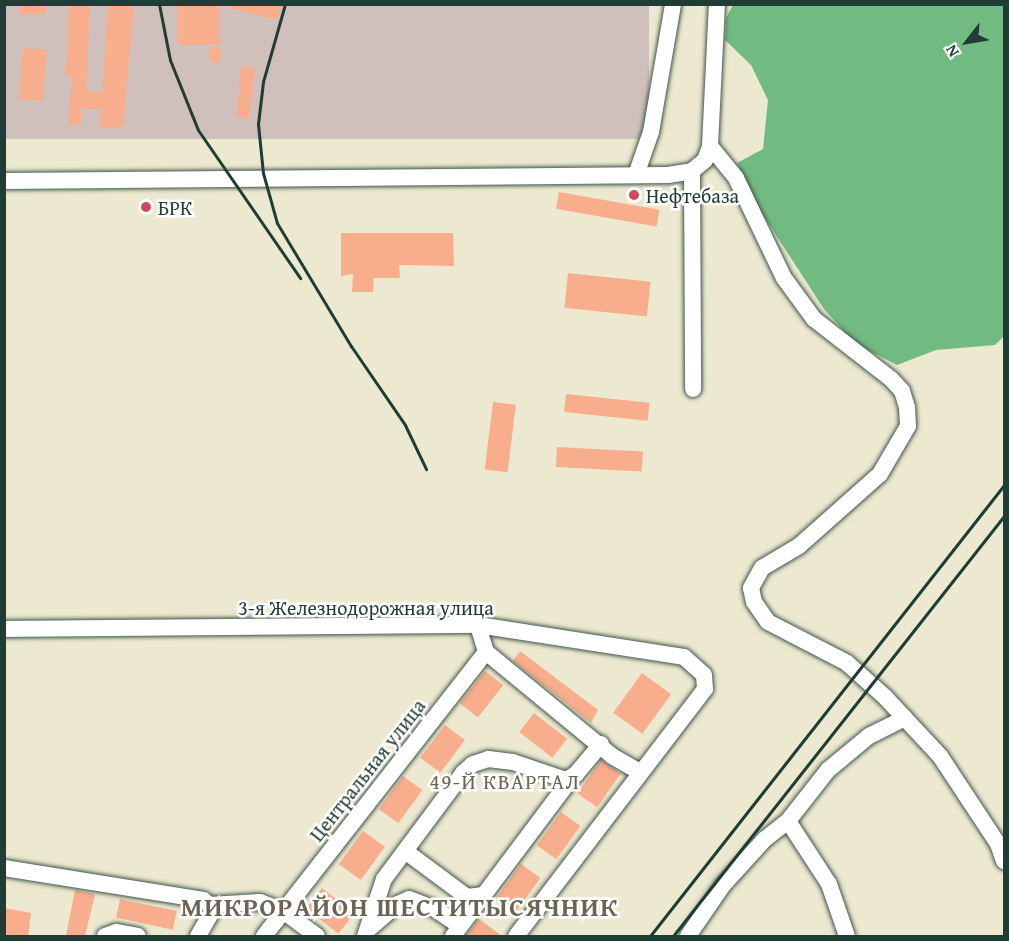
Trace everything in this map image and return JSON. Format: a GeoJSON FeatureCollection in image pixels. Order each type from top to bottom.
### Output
{"type":"FeatureCollection","features":[{"type":"Feature","properties":{"kind":"street"},"geometry":{"type":"LineString","coordinates":[[636,175],[651,132],[674,4]]}},
{"type":"Feature","properties":{"kind":"street"},"geometry":{"type":"LineString","coordinates":[[4,181],[636,175],[692,171],[705,160],[710,146],[717,4]]}},
{"type":"Feature","properties":{"kind":"street"},"geometry":{"type":"LineString","coordinates":[[710,146],[736,178],[784,278],[814,319],[891,378],[902,391],[907,407],[908,426],[880,474],[799,546],[762,568],[751,588],[754,602],[768,622],[847,663],[905,718],[940,756],[998,844],[1005,861]]}},
{"type":"Feature","properties":{"kind":"street"},"geometry":{"type":"LineString","coordinates":[[692,171],[693,389]]}},
{"type":"Feature","properties":{"kind":"street"},"geometry":{"type":"LineString","coordinates":[[478,625],[486,652],[624,764],[640,772],[516,936]]}},
{"type":"Feature","properties":{"kind":"street","name":"3-я Железнодорожная улица"},"geometry":{"type":"LineString","coordinates":[[4,628],[478,625],[684,657],[704,675],[705,689],[640,772]]}},
{"type":"Feature","properties":{"kind":"street","name":"Центральная улица"},"geometry":{"type":"LineString","coordinates":[[264,936],[486,652]]}},
{"type":"Feature","properties":{"kind":"street"},"geometry":{"type":"LineString","coordinates":[[687,936],[723,885],[765,839],[788,821],[828,770],[869,736],[905,718]]}},
{"type":"Feature","properties":{"kind":"street"},"geometry":{"type":"LineString","coordinates":[[367,932],[398,903],[410,899],[435,909],[456,931],[571,778],[601,744]]}},
{"type":"Feature","properties":{"kind":"street"},"geometry":{"type":"LineString","coordinates":[[367,932],[384,879],[463,773],[480,761],[513,762],[571,778]]}},
{"type":"Feature","properties":{"kind":"street"},"geometry":{"type":"LineString","coordinates":[[788,821],[828,884],[847,936]]}},
{"type":"Feature","properties":{"kind":"street"},"geometry":{"type":"LineString","coordinates":[[405,851],[467,897],[484,895]]}},
{"type":"Feature","properties":{"kind":"street"},"geometry":{"type":"LineString","coordinates":[[4,868],[203,900],[215,906],[249,900],[283,911],[317,936]]}},
{"type":"Feature","properties":{"kind":"street"},"geometry":{"type":"LineString","coordinates":[[198,936],[215,906]]}},
{"type":"Feature","properties":{"kind":"street"},"geometry":{"type":"LineString","coordinates":[[105,936],[116,932],[138,936]]}},
{"type":"Feature","properties":{"kind":"shaded area"},"geometry":{"type":"Polygon","coordinates":[[[4,5],[649,5],[649,139],[4,139],[4,5]]]}},
{"type":"Feature","properties":{"kind":"green space"},"geometry":{"type":"Polygon","coordinates":[[[733,5],[1004,5],[1004,336],[995,345],[936,350],[897,365],[856,344],[824,309],[761,212],[737,163],[763,149],[768,100],[751,65],[725,40],[726,18],[733,5]]]}},
{"type":"Feature","properties":{"kind":"building"},"geometry":{"type":"Polygon","coordinates":[[[20,4],[46,4],[46,14],[20,14],[20,4]]]}},
{"type":"Feature","properties":{"kind":"building"},"geometry":{"type":"Polygon","coordinates":[[[69,4],[90,4],[86,91],[102,93],[108,4],[134,4],[123,127],[100,128],[101,109],[81,109],[81,124],[68,125],[72,76],[66,76],[69,4]]]}},
{"type":"Feature","properties":{"kind":"building"},"geometry":{"type":"Polygon","coordinates":[[[177,4],[219,4],[219,45],[177,45],[177,4]]]}},
{"type":"Feature","properties":{"kind":"building"},"geometry":{"type":"Polygon","coordinates":[[[229,4],[282,4],[277,20],[229,8],[229,4]]]}},
{"type":"Feature","properties":{"kind":"building"},"geometry":{"type":"Polygon","coordinates":[[[209,47],[221,49],[220,62],[210,62],[209,47]]]}},
{"type":"Feature","properties":{"kind":"building"},"geometry":{"type":"Polygon","coordinates":[[[23,48],[47,50],[42,101],[19,99],[23,48]]]}},
{"type":"Feature","properties":{"kind":"building"},"geometry":{"type":"Polygon","coordinates":[[[241,66],[255,68],[249,119],[237,117],[241,66]]]}},
{"type":"Feature","properties":{"kind":"building"},"geometry":{"type":"Polygon","coordinates":[[[559,192],[659,210],[656,226],[556,209],[559,192]]]}},
{"type":"Feature","properties":{"kind":"building"},"geometry":{"type":"Polygon","coordinates":[[[341,233],[453,233],[454,266],[399,265],[400,278],[374,278],[373,292],[352,292],[353,274],[341,276],[341,233]]]}},
{"type":"Feature","properties":{"kind":"building"},"geometry":{"type":"Polygon","coordinates":[[[568,273],[651,282],[647,316],[564,308],[568,273]]]}},
{"type":"Feature","properties":{"kind":"building"},"geometry":{"type":"Polygon","coordinates":[[[566,394],[650,403],[648,421],[564,412],[566,394]]]}},
{"type":"Feature","properties":{"kind":"building"},"geometry":{"type":"Polygon","coordinates":[[[493,402],[516,405],[508,472],[485,469],[493,402]]]}},
{"type":"Feature","properties":{"kind":"building"},"geometry":{"type":"Polygon","coordinates":[[[557,447],[643,452],[642,471],[556,467],[557,447]]]}},
{"type":"Feature","properties":{"kind":"building"},"geometry":{"type":"Polygon","coordinates":[[[520,651],[598,710],[591,723],[513,661],[520,651]]]}},
{"type":"Feature","properties":{"kind":"building"},"geometry":{"type":"Polygon","coordinates":[[[485,671],[503,685],[478,717],[460,703],[485,671]]]}},
{"type":"Feature","properties":{"kind":"building"},"geometry":{"type":"Polygon","coordinates":[[[642,673],[671,694],[642,734],[613,713],[642,673]]]}},
{"type":"Feature","properties":{"kind":"building"},"geometry":{"type":"Polygon","coordinates":[[[534,713],[567,739],[552,758],[519,732],[534,713]]]}},
{"type":"Feature","properties":{"kind":"building"},"geometry":{"type":"Polygon","coordinates":[[[445,725],[465,740],[440,773],[420,758],[445,725]]]}},
{"type":"Feature","properties":{"kind":"building"},"geometry":{"type":"Polygon","coordinates":[[[601,760],[621,774],[597,807],[577,794],[601,760]]]}},
{"type":"Feature","properties":{"kind":"building"},"geometry":{"type":"Polygon","coordinates":[[[403,776],[422,790],[398,823],[379,809],[403,776]]]}},
{"type":"Feature","properties":{"kind":"building"},"geometry":{"type":"Polygon","coordinates":[[[561,812],[580,826],[556,859],[537,845],[561,812]]]}},
{"type":"Feature","properties":{"kind":"building"},"geometry":{"type":"Polygon","coordinates":[[[363,831],[385,847],[361,880],[339,864],[363,831]]]}},
{"type":"Feature","properties":{"kind":"building"},"geometry":{"type":"Polygon","coordinates":[[[521,864],[540,878],[516,911],[497,897],[521,864]]]}},
{"type":"Feature","properties":{"kind":"building"},"geometry":{"type":"Polygon","coordinates":[[[322,888],[354,913],[338,934],[306,908],[322,888]]]}},
{"type":"Feature","properties":{"kind":"building"},"geometry":{"type":"Polygon","coordinates":[[[75,890],[95,894],[85,936],[66,936],[75,890]]]}},
{"type":"Feature","properties":{"kind":"building"},"geometry":{"type":"Polygon","coordinates":[[[120,899],[177,911],[173,930],[116,918],[120,899]]]}},
{"type":"Feature","properties":{"kind":"building"},"geometry":{"type":"Polygon","coordinates":[[[4,908],[31,913],[28,936],[4,936],[4,908]]]}},
{"type":"Feature","properties":{"kind":"building"},"geometry":{"type":"Polygon","coordinates":[[[479,919],[502,936],[466,936],[479,919]]]}},
{"type":"Feature","properties":{"kind":"railway"},"geometry":{"type":"LineString","coordinates":[[159,4],[170,60],[198,130],[300,278]]}},
{"type":"Feature","properties":{"kind":"railway"},"geometry":{"type":"LineString","coordinates":[[285,4],[263,82],[258,124],[263,173],[277,223],[351,346],[405,425],[426,469]]}},
{"type":"Feature","properties":{"kind":"railway"},"geometry":{"type":"LineString","coordinates":[[650,936],[1004,485]]}},
{"type":"Feature","properties":{"kind":"railway"},"geometry":{"type":"LineString","coordinates":[[673,936],[1004,516]]}},
{"type":"Feature","properties":{"kind":"place","name":"Нефтебаза"},"geometry":{"type":"Point","coordinates":[634,195]}},
{"type":"Feature","properties":{"kind":"place","name":"БРК"},"geometry":{"type":"Point","coordinates":[146,207]}},
{"type":"Feature","properties":{"kind":"district","name":"49-Й КВАРТАЛ"},"geometry":{"type":"Point","coordinates":[505,782]}},
{"type":"Feature","properties":{"kind":"district","name":"МИКРОРАЙОН ШЕСТИТЫСЯЧНИК"},"geometry":{"type":"Point","coordinates":[400,907]}}]}
